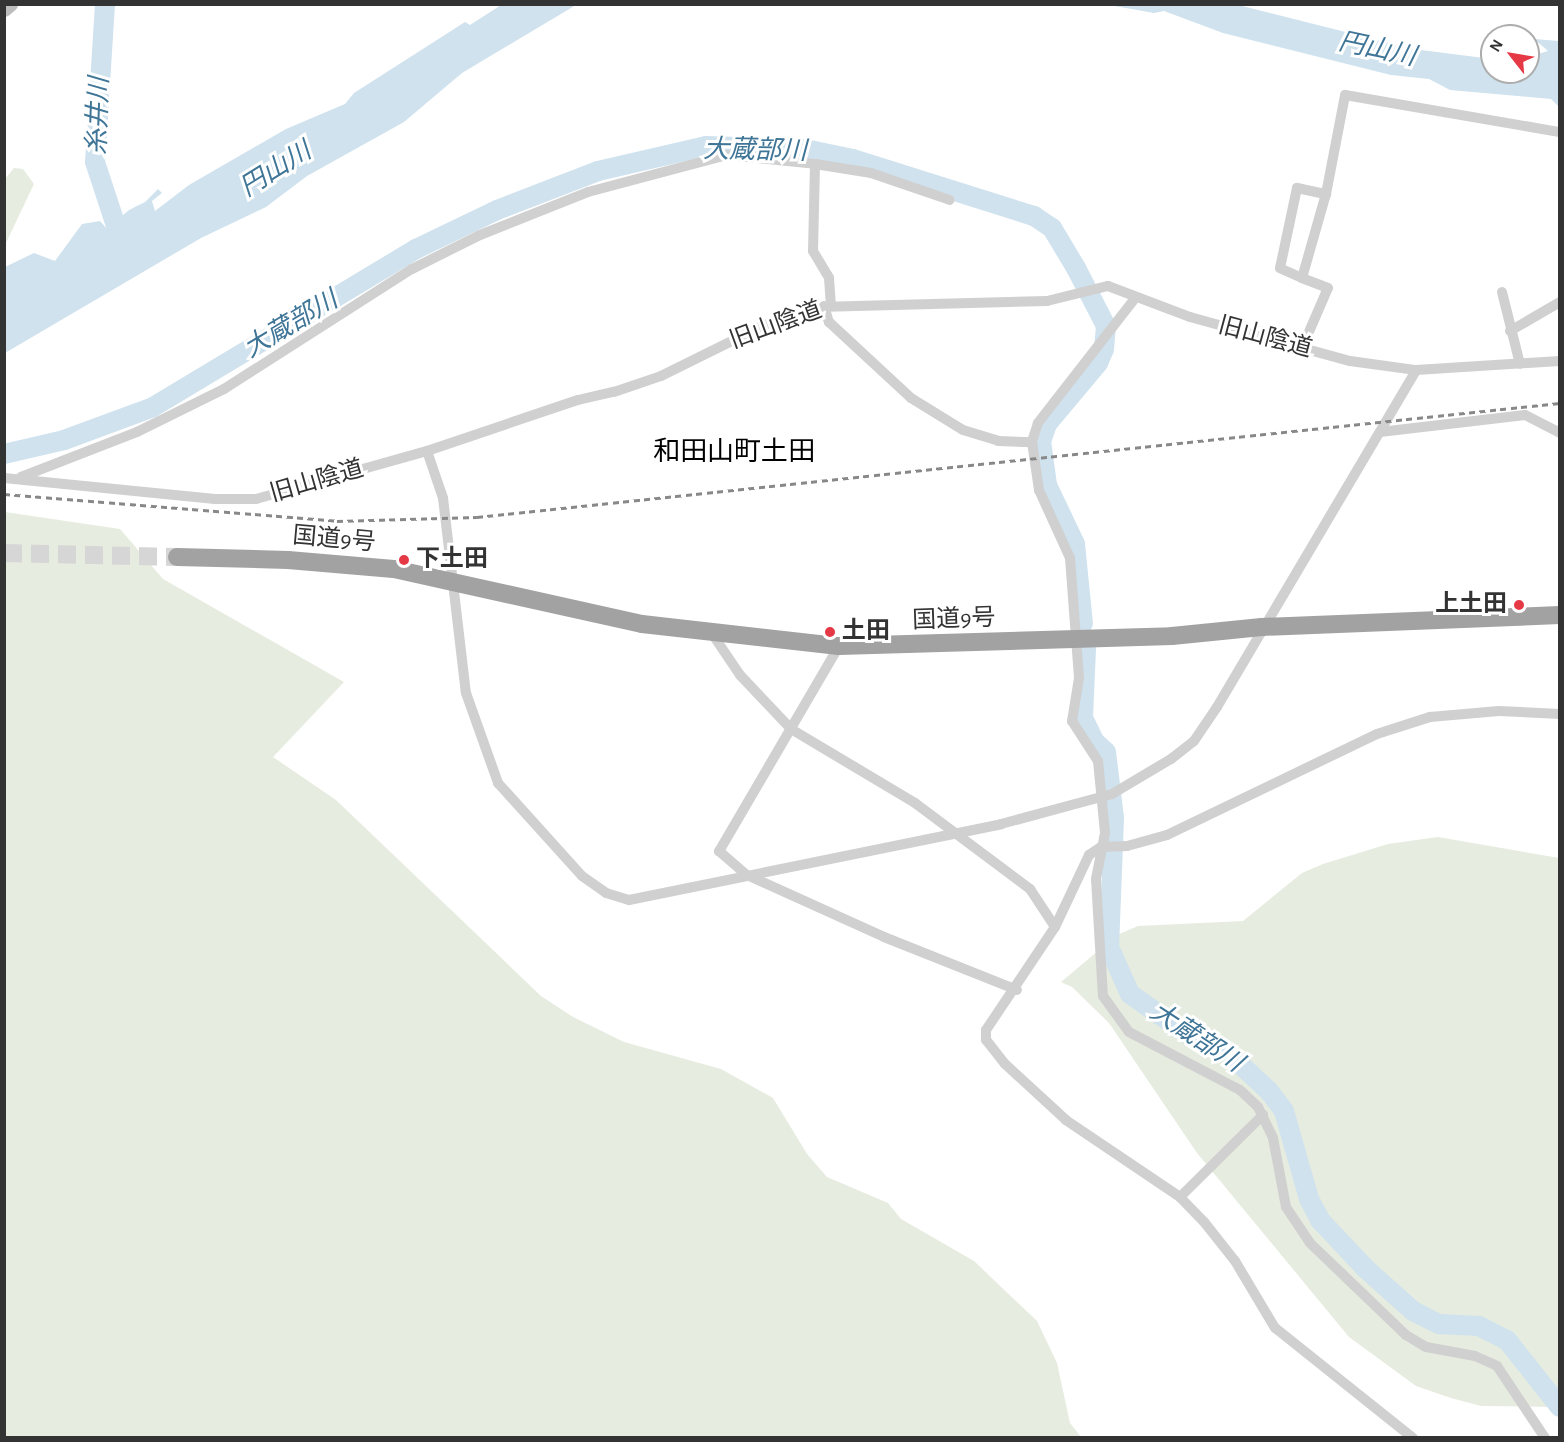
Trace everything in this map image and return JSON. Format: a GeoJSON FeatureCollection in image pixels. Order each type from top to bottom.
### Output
{"type":"FeatureCollection","features":[{"type":"Feature","properties":{"kind":"highway","name":"国道9号"},"geometry":{"type":"LineString","coordinates":[[177,557],[349,564],[452,581],[642,624],[713,634],[839,646],[1172,636],[1262,627],[1560,615]]}},
{"type":"Feature","properties":{"kind":"main road"},"geometry":{"type":"LineString","coordinates":[[4,9],[10,4]]}},
{"type":"Feature","properties":{"kind":"street"},"geometry":{"type":"LineString","coordinates":[[1302,278],[1326,194],[1345,95],[1560,132]]}},
{"type":"Feature","properties":{"kind":"street"},"geometry":{"type":"LineString","coordinates":[[18,478],[137,432],[224,389],[412,269],[480,234],[588,192],[718,157],[816,164],[871,173],[950,200]]}},
{"type":"Feature","properties":{"kind":"street"},"geometry":{"type":"LineString","coordinates":[[816,164],[813,251],[829,278],[827,306],[829,322],[911,398],[963,430],[998,441],[1032,442]]}},
{"type":"Feature","properties":{"kind":"street"},"geometry":{"type":"LineString","coordinates":[[1302,348],[1328,288],[1280,268],[1297,188],[1326,194]]}},
{"type":"Feature","properties":{"kind":"street","name":"旧山陰道"},"geometry":{"type":"LineString","coordinates":[[4,478],[215,499],[256,499],[427,451],[661,376],[764,325],[827,306],[1047,301],[1108,286],[1190,317],[1350,361],[1416,370],[1560,361]]}},
{"type":"Feature","properties":{"kind":"street"},"geometry":{"type":"LineString","coordinates":[[1502,292],[1520,364]]}},
{"type":"Feature","properties":{"kind":"street"},"geometry":{"type":"LineString","coordinates":[[1136,297],[1038,423],[1032,442],[1039,490],[1058,524],[1070,558],[1078,639],[1079,678],[1072,721],[1098,761],[1105,833],[1096,879],[1098,946],[1103,996],[1114,1015],[1129,1032],[1240,1090],[1263,1115],[1273,1138],[1286,1207],[1310,1243],[1406,1335],[1426,1347],[1475,1356],[1497,1366],[1545,1437]]}},
{"type":"Feature","properties":{"kind":"street"},"geometry":{"type":"LineString","coordinates":[[1510,331],[1560,302]]}},
{"type":"Feature","properties":{"kind":"street"},"geometry":{"type":"LineString","coordinates":[[427,451],[443,498],[466,693],[498,783],[582,876],[606,893],[629,900],[717,885],[747,875],[804,867],[956,834],[1102,797],[1171,759],[1194,741],[1416,370]]}},
{"type":"Feature","properties":{"kind":"street"},"geometry":{"type":"LineString","coordinates":[[1380,432],[1525,415],[1560,433]]}},
{"type":"Feature","properties":{"kind":"street"},"geometry":{"type":"LineString","coordinates":[[713,634],[740,675],[790,729],[915,802],[1030,889],[1055,927]]}},
{"type":"Feature","properties":{"kind":"street"},"geometry":{"type":"LineString","coordinates":[[839,646],[719,851],[747,875],[884,937],[1017,990]]}},
{"type":"Feature","properties":{"kind":"street"},"geometry":{"type":"LineString","coordinates":[[1413,1437],[1275,1328],[1220,1239],[1180,1197],[1066,1120],[1005,1064],[986,1040],[986,1030],[1017,990],[1055,927],[1076,875],[1089,855],[1101,848],[1127,846],[1167,835],[1377,734],[1430,717],[1499,711],[1560,714]]}},
{"type":"Feature","properties":{"kind":"street"},"geometry":{"type":"LineString","coordinates":[[1180,1197],[1263,1115]]}},
{"type":"Feature","properties":{"kind":"shaded area"},"geometry":{"type":"Polygon","coordinates":[[[14,168],[23,169],[34,184],[5,245],[5,179],[14,168]]]}},
{"type":"Feature","properties":{"kind":"shaded area"},"geometry":{"type":"Polygon","coordinates":[[[5,512],[120,529],[163,579],[344,682],[273,757],[336,800],[541,996],[573,1017],[624,1042],[721,1069],[773,1098],[807,1154],[827,1177],[888,1203],[901,1219],[974,1261],[1037,1321],[1057,1363],[1070,1423],[1081,1437],[5,1437],[5,512]]]}},
{"type":"Feature","properties":{"kind":"shaded area"},"geometry":{"type":"Polygon","coordinates":[[[1438,837],[1559,858],[1559,1407],[1481,1406],[1451,1398],[1416,1386],[1349,1337],[1197,1153],[1109,1023],[1072,987],[1061,982],[1117,935],[1138,926],[1243,921],[1302,873],[1323,864],[1388,844],[1438,837]]]}},
{"type":"Feature","properties":{"kind":"water","name":"円山川"},"geometry":{"type":"Polygon","coordinates":[[[501,5],[576,5],[462,73],[404,122],[307,176],[266,207],[201,238],[5,353],[5,267],[34,253],[55,261],[82,224],[100,221],[107,229],[129,210],[145,202],[158,189],[162,193],[152,201],[155,211],[189,185],[286,129],[345,104],[354,93],[465,22],[470,25],[501,5]]]}},
{"type":"Feature","properties":{"kind":"water","name":"円山川"},"geometry":{"type":"Polygon","coordinates":[[[1109,5],[1238,5],[1413,49],[1480,57],[1480,84],[1540,84],[1540,53],[1548,51],[1540,44],[1540,39],[1559,41],[1559,107],[1551,99],[1450,90],[1429,79],[1391,75],[1223,33],[1164,11],[1154,13],[1109,5]]]}},
{"type":"Feature","properties":{"kind":"waterway","name":"糸井川"},"geometry":{"type":"LineString","coordinates":[[105,4],[95,162],[123,247]]}},
{"type":"Feature","properties":{"kind":"waterway","name":"大蔵部川"},"geometry":{"type":"LineString","coordinates":[[4,454],[64,440],[153,407],[416,249],[497,210],[598,171],[706,146],[805,149],[853,159],[1034,216],[1052,228],[1076,268],[1106,326],[1104,349],[1098,363],[1047,424],[1041,441],[1047,485],[1075,544],[1083,624]]}},
{"type":"Feature","properties":{"kind":"waterway","name":"大蔵部川"},"geometry":{"type":"LineString","coordinates":[[1086,649],[1083,718],[1094,741],[1106,752],[1114,818],[1109,947],[1130,994],[1193,1038],[1227,1052],[1269,1091],[1284,1111],[1309,1199],[1320,1220],[1365,1268],[1413,1311],[1439,1324],[1479,1326],[1507,1340],[1560,1407]]}},
{"type":"Feature","properties":{"kind":"tunnel"},"geometry":{"type":"LineString","coordinates":[[4,553],[177,557]]}},
{"type":"Feature","properties":{"kind":"railway"},"geometry":{"type":"LineString","coordinates":[[4,494],[337,521],[477,517],[1560,403]]}},
{"type":"Feature","properties":{"kind":"place","name":"下土田"},"geometry":{"type":"Point","coordinates":[404,560]}},
{"type":"Feature","properties":{"kind":"place","name":"上土田"},"geometry":{"type":"Point","coordinates":[1519,605]}},
{"type":"Feature","properties":{"kind":"place","name":"土田"},"geometry":{"type":"Point","coordinates":[830,632]}},
{"type":"Feature","properties":{"kind":"district","name":"和田山町土田"},"geometry":{"type":"Point","coordinates":[734,452]}}]}
